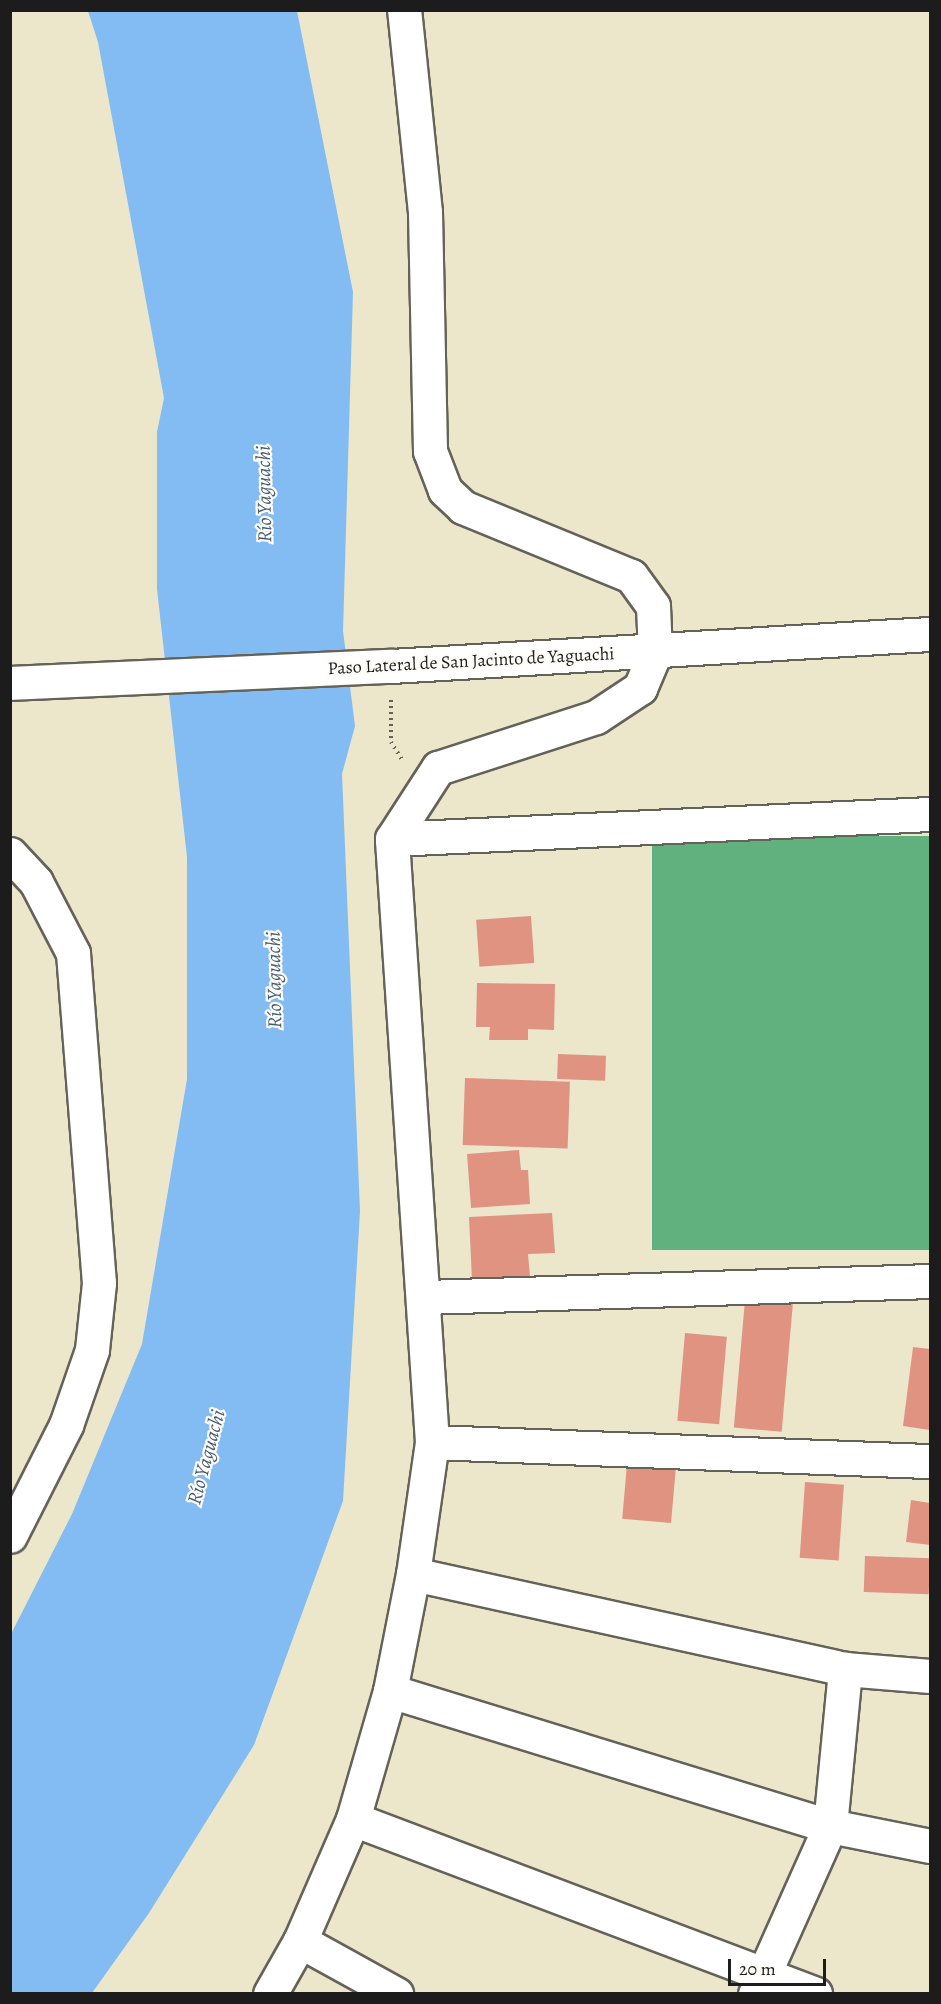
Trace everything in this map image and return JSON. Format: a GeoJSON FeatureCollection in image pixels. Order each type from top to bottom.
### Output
{"type":"FeatureCollection","features":[{"type":"Feature","properties":{"kind":"street"},"geometry":{"type":"LineString","coordinates":[[270,1994],[300,1941],[353,1819],[390,1690],[413,1574],[432,1442],[425,1297],[392,839],[438,768],[596,717],[640,688],[655,652],[653,606],[631,576],[463,507],[446,490],[430,451],[425,212],[404,10]]}},
{"type":"Feature","properties":{"kind":"street","name":"Paso Lateral de San Jacinto de Yaguachi"},"geometry":{"type":"LineString","coordinates":[[10,683],[379,667],[930,634]]}},
{"type":"Feature","properties":{"kind":"street"},"geometry":{"type":"LineString","coordinates":[[392,839],[930,814]]}},
{"type":"Feature","properties":{"kind":"street"},"geometry":{"type":"LineString","coordinates":[[10,854],[36,882],[73,953],[99,1283],[92,1350],[66,1425],[10,1536]]}},
{"type":"Feature","properties":{"kind":"street"},"geometry":{"type":"LineString","coordinates":[[425,1297],[930,1281]]}},
{"type":"Feature","properties":{"kind":"street"},"geometry":{"type":"LineString","coordinates":[[432,1442],[930,1461]]}},
{"type":"Feature","properties":{"kind":"street"},"geometry":{"type":"LineString","coordinates":[[413,1574],[844,1669],[930,1676]]}},
{"type":"Feature","properties":{"kind":"street"},"geometry":{"type":"LineString","coordinates":[[758,1985],[830,1826],[844,1669]]}},
{"type":"Feature","properties":{"kind":"street"},"geometry":{"type":"LineString","coordinates":[[390,1690],[830,1826],[930,1846]]}},
{"type":"Feature","properties":{"kind":"street"},"geometry":{"type":"LineString","coordinates":[[353,1819],[758,1985],[815,1994]]}},
{"type":"Feature","properties":{"kind":"street"},"geometry":{"type":"LineString","coordinates":[[300,1941],[396,1994]]}},
{"type":"Feature","properties":{"kind":"path"},"geometry":{"type":"LineString","coordinates":[[379,667],[391,742],[406,765]]}},
{"type":"Feature","properties":{"kind":"green space"},"geometry":{"type":"Polygon","coordinates":[[[652,836],[930,836],[930,1250],[652,1250],[652,836]]]}},
{"type":"Feature","properties":{"kind":"water","name":"Río Yaguachi"},"geometry":{"type":"Polygon","coordinates":[[[88,11],[297,11],[353,292],[343,631],[355,726],[342,774],[360,1211],[343,1501],[254,1745],[149,1913],[92,1993],[11,1993],[10,1636],[72,1514],[142,1344],[187,1079],[187,857],[157,589],[157,432],[164,398],[98,42],[88,11]]]}},
{"type":"Feature","properties":{"kind":"building"},"geometry":{"type":"Polygon","coordinates":[[[531,916],[534,963],[479,967],[476,920],[531,916]]]}},
{"type":"Feature","properties":{"kind":"building"},"geometry":{"type":"Polygon","coordinates":[[[477,983],[555,984],[554,1030],[528,1029],[528,1040],[489,1040],[490,1027],[476,1027],[477,983]]]}},
{"type":"Feature","properties":{"kind":"building"},"geometry":{"type":"Polygon","coordinates":[[[558,1054],[606,1056],[605,1081],[557,1079],[558,1054]]]}},
{"type":"Feature","properties":{"kind":"building"},"geometry":{"type":"Polygon","coordinates":[[[465,1078],[570,1082],[568,1149],[463,1145],[465,1078]]]}},
{"type":"Feature","properties":{"kind":"building"},"geometry":{"type":"Polygon","coordinates":[[[519,1150],[521,1170],[528,1170],[530,1204],[471,1208],[467,1154],[519,1150]]]}},
{"type":"Feature","properties":{"kind":"building"},"geometry":{"type":"Polygon","coordinates":[[[552,1213],[555,1253],[528,1254],[530,1277],[472,1280],[469,1217],[552,1213]]]}},
{"type":"Feature","properties":{"kind":"building"},"geometry":{"type":"Polygon","coordinates":[[[745,1300],[793,1304],[782,1432],[734,1428],[745,1300]]]}},
{"type":"Feature","properties":{"kind":"building"},"geometry":{"type":"Polygon","coordinates":[[[685,1333],[727,1337],[719,1424],[677,1421],[685,1333]]]}},
{"type":"Feature","properties":{"kind":"building"},"geometry":{"type":"Polygon","coordinates":[[[913,1347],[930,1349],[930,1430],[903,1426],[913,1347]]]}},
{"type":"Feature","properties":{"kind":"building"},"geometry":{"type":"Polygon","coordinates":[[[627,1464],[676,1468],[671,1523],[622,1519],[627,1464]]]}},
{"type":"Feature","properties":{"kind":"building"},"geometry":{"type":"Polygon","coordinates":[[[805,1482],[844,1485],[839,1561],[800,1558],[805,1482]]]}},
{"type":"Feature","properties":{"kind":"building"},"geometry":{"type":"Polygon","coordinates":[[[911,1500],[930,1503],[930,1545],[906,1542],[911,1500]]]}},
{"type":"Feature","properties":{"kind":"building"},"geometry":{"type":"Polygon","coordinates":[[[865,1556],[930,1558],[929,1594],[864,1592],[865,1556]]]}}]}
